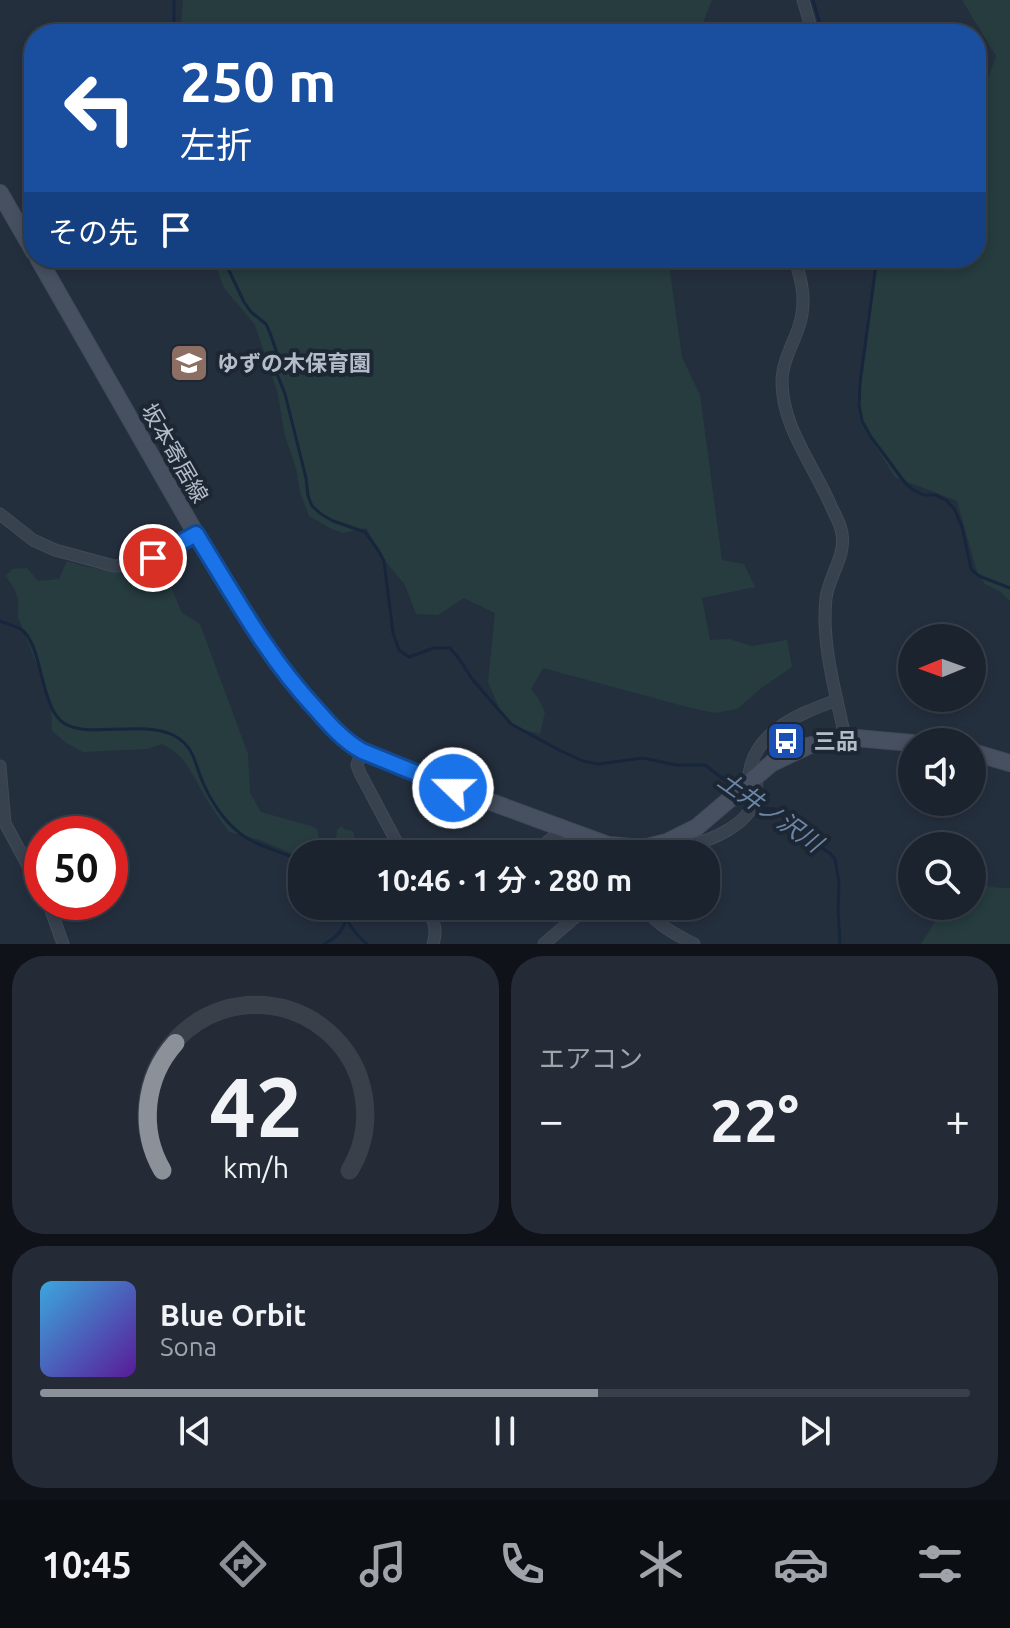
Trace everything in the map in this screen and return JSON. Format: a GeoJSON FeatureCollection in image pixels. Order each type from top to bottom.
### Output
{"type":"FeatureCollection","features":[{"type":"Feature","properties":{"kind":"main road"},"geometry":{"type":"LineString","coordinates":[[0,193],[24,235]]}},
{"type":"Feature","properties":{"kind":"main road","name":"坂本寄居線"},"geometry":{"type":"LineString","coordinates":[[44,268],[196,534],[285,674],[330,725],[362,751],[594,840]]}},
{"type":"Feature","properties":{"kind":"main road","name":"坂本寄居線"},"geometry":{"type":"LineString","coordinates":[[672,840],[697,827],[772,763],[808,746],[845,737],[898,742]]}},
{"type":"Feature","properties":{"kind":"main road"},"geometry":{"type":"LineString","coordinates":[[986,756],[1010,763]]}},
{"type":"Feature","properties":{"kind":"street"},"geometry":{"type":"LineString","coordinates":[[803,0],[810,24]]}},
{"type":"Feature","properties":{"kind":"street"},"geometry":{"type":"LineString","coordinates":[[798,268],[804,295],[799,326],[787,355],[782,379],[784,402],[796,437],[842,530],[842,550],[826,597],[825,630],[845,737]]}},
{"type":"Feature","properties":{"kind":"street"},"geometry":{"type":"LineString","coordinates":[[0,514],[33,540],[55,550],[114,566],[140,564],[196,534]]}},
{"type":"Feature","properties":{"kind":"street"},"geometry":{"type":"LineString","coordinates":[[752,780],[750,761],[769,734],[804,712],[837,700]]}},
{"type":"Feature","properties":{"kind":"street"},"geometry":{"type":"LineString","coordinates":[[362,751],[357,765],[360,773],[396,840]]}},
{"type":"Feature","properties":{"kind":"street"},"geometry":{"type":"LineString","coordinates":[[0,766],[5,823],[24,858]]}},
{"type":"Feature","properties":{"kind":"street"},"geometry":{"type":"LineString","coordinates":[[550,840],[562,828]]}},
{"type":"Feature","properties":{"kind":"street"},"geometry":{"type":"LineString","coordinates":[[54,920],[63,944]]}},
{"type":"Feature","properties":{"kind":"street"},"geometry":{"type":"LineString","coordinates":[[433,920],[436,927],[433,944]]}},
{"type":"Feature","properties":{"kind":"street"},"geometry":{"type":"LineString","coordinates":[[544,944],[573,920]]}},
{"type":"Feature","properties":{"kind":"street"},"geometry":{"type":"LineString","coordinates":[[653,920],[694,944]]}},
{"type":"Feature","properties":{"kind":"green space"},"geometry":{"type":"Polygon","coordinates":[[[183,0],[712,0],[702,24],[181,24],[183,0]]]}},
{"type":"Feature","properties":{"kind":"green space"},"geometry":{"type":"Polygon","coordinates":[[[962,0],[1010,0],[1010,601],[985,584],[977,572],[957,501],[895,477],[860,422],[857,401],[877,268],[986,268],[986,84],[996,56],[986,40],[986,24],[977,24],[962,0]]]}},
{"type":"Feature","properties":{"kind":"green space"},"geometry":{"type":"Polygon","coordinates":[[[217,268],[669,268],[682,357],[700,395],[722,560],[744,564],[755,587],[702,598],[710,640],[729,639],[752,646],[787,640],[792,667],[737,709],[715,713],[543,668],[531,689],[545,712],[540,734],[517,728],[500,710],[488,682],[495,613],[464,598],[438,615],[416,614],[405,585],[385,561],[366,528],[343,533],[309,516],[285,436],[278,394],[255,325],[224,288],[217,268]]]}},
{"type":"Feature","properties":{"kind":"green space"},"geometry":{"type":"Polygon","coordinates":[[[67,561],[110,569],[153,563],[169,582],[182,613],[200,624],[248,754],[250,793],[261,812],[311,826],[317,829],[319,838],[324,840],[288,840],[288,852],[229,832],[187,765],[162,744],[147,749],[83,752],[52,731],[51,701],[18,617],[15,590],[6,576],[12,569],[27,568],[38,581],[59,579],[67,561]]]}},
{"type":"Feature","properties":{"kind":"green space"},"geometry":{"type":"Polygon","coordinates":[[[341,826],[353,831],[355,840],[331,840],[336,839],[341,826]]]}},
{"type":"Feature","properties":{"kind":"green space"},"geometry":{"type":"Polygon","coordinates":[[[986,885],[1010,888],[1010,944],[921,944],[936,920],[986,920],[986,885]]]}},
{"type":"Feature","properties":{"kind":"waterway","name":"土井ノ沢川"},"geometry":{"type":"LineString","coordinates":[[174,0],[174,24]]}},
{"type":"Feature","properties":{"kind":"waterway"},"geometry":{"type":"LineString","coordinates":[[813,0],[820,24]]}},
{"type":"Feature","properties":{"kind":"waterway","name":"土井ノ沢川"},"geometry":{"type":"LineString","coordinates":[[228,268],[244,302],[266,324],[270,333],[279,359],[277,374],[285,394],[312,506],[333,521],[365,532],[384,561],[393,633],[399,650],[409,657],[434,648],[450,648],[511,724],[583,761],[598,764],[643,758],[676,765],[705,765],[735,788]]}},
{"type":"Feature","properties":{"kind":"waterway"},"geometry":{"type":"LineString","coordinates":[[876,268],[860,383],[862,421],[906,484],[924,495],[936,495],[955,510],[971,569],[979,576],[1010,588]]}},
{"type":"Feature","properties":{"kind":"waterway"},"geometry":{"type":"LineString","coordinates":[[0,621],[20,629],[29,638],[48,700],[60,720],[81,729],[144,729],[173,735],[190,751],[210,797],[231,826],[243,836],[288,856]]}},
{"type":"Feature","properties":{"kind":"waterway","name":"土井ノ沢川"},"geometry":{"type":"LineString","coordinates":[[756,806],[775,809],[789,824],[835,859],[839,883],[840,944]]}},
{"type":"Feature","properties":{"kind":"waterway"},"geometry":{"type":"LineString","coordinates":[[324,944],[338,934],[346,920]]}},
{"type":"Feature","properties":{"kind":"waterway"},"geometry":{"type":"LineString","coordinates":[[348,920],[367,944]]}},
{"type":"Feature","properties":{"kind":"place","name":"ゆずの木保育園"},"geometry":{"type":"Point","coordinates":[189,363]}},
{"type":"Feature","properties":{"kind":"place","name":"三品"},"geometry":{"type":"Point","coordinates":[786,741]}},
{"type":"Feature","properties":{"kind":"route"},"geometry":{"type":"LineString","coordinates":[[153,558],[196,534],[277,663],[330,725],[362,751],[453,788]]}}]}
